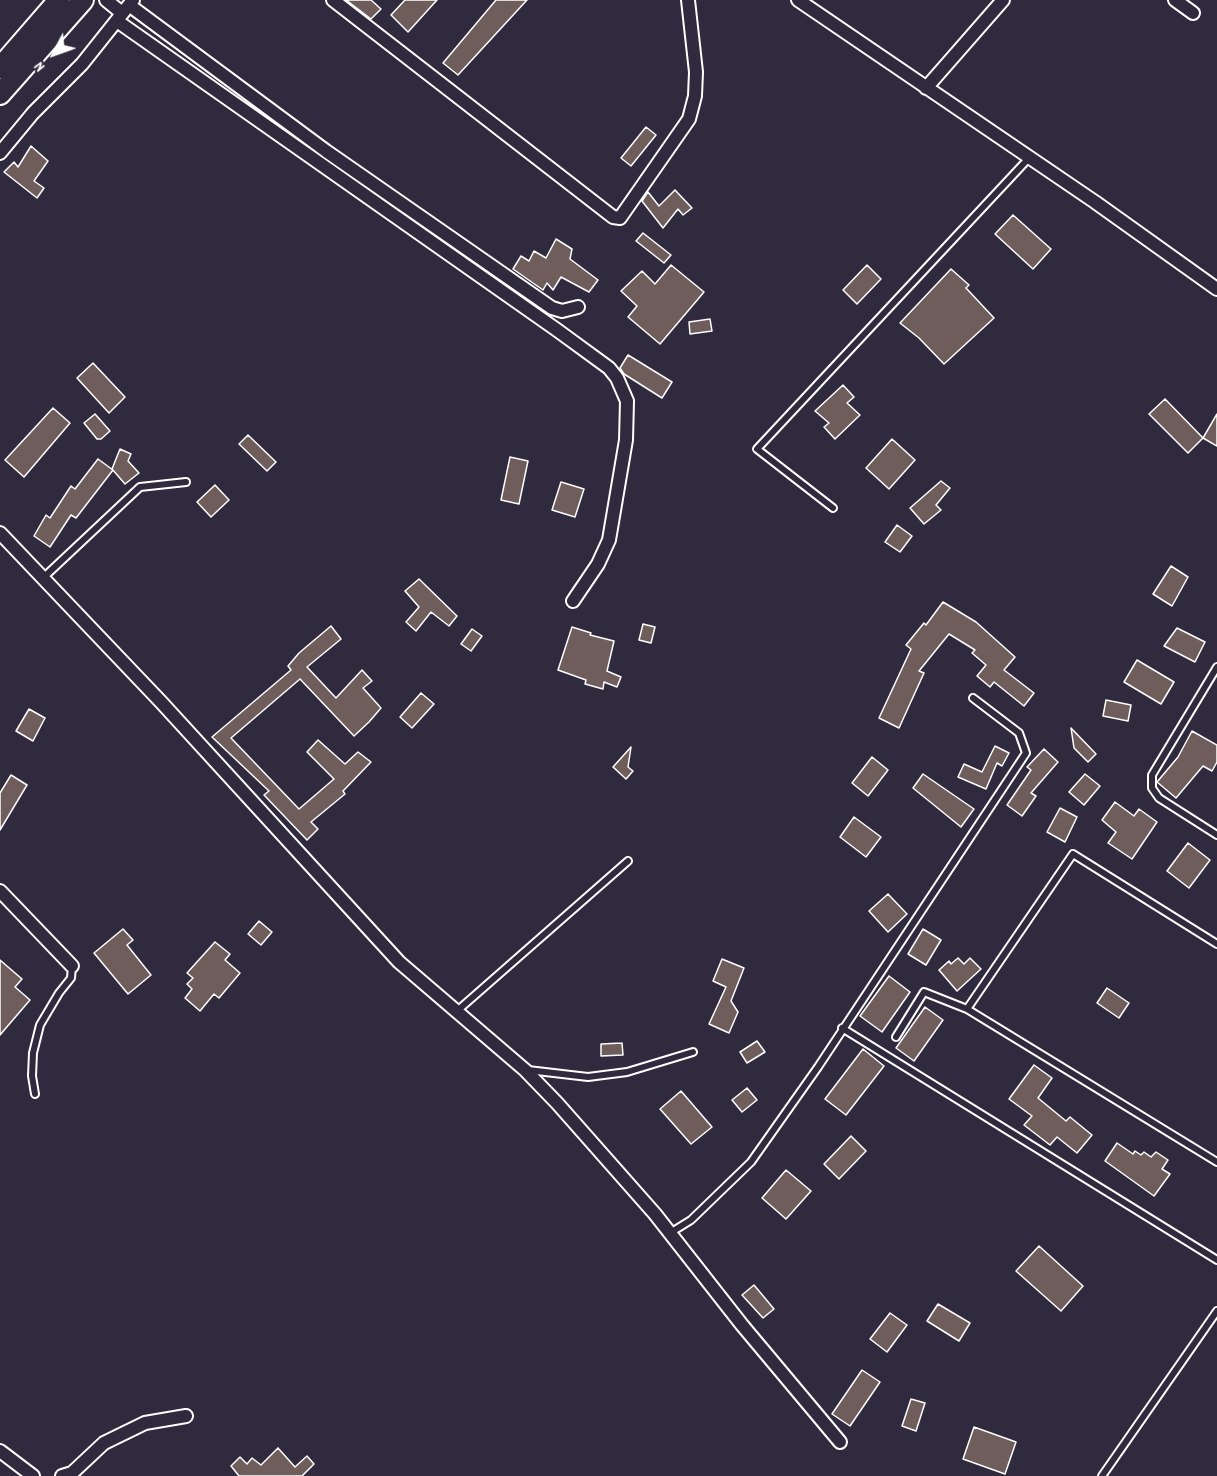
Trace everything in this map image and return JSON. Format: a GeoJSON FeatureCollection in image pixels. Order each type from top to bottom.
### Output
{"type":"FeatureCollection","features":[{"type":"Feature","properties":{"kind":"highway"},"geometry":{"type":"LineString","coordinates":[[0,68],[59,0]]}},
{"type":"Feature","properties":{"kind":"highway"},"geometry":{"type":"LineString","coordinates":[[0,94],[83,0]]}},
{"type":"Feature","properties":{"kind":"street"},"geometry":{"type":"LineString","coordinates":[[106,0],[125,10],[552,308],[562,310],[578,307]]}},
{"type":"Feature","properties":{"kind":"street"},"geometry":{"type":"LineString","coordinates":[[333,0],[613,217],[620,218],[689,119],[695,96],[696,72],[688,0]]}},
{"type":"Feature","properties":{"kind":"street"},"geometry":{"type":"LineString","coordinates":[[798,0],[1217,289]]}},
{"type":"Feature","properties":{"kind":"street"},"geometry":{"type":"LineString","coordinates":[[926,88],[1003,0]]}},
{"type":"Feature","properties":{"kind":"street"},"geometry":{"type":"LineString","coordinates":[[1175,0],[1193,13]]}},
{"type":"Feature","properties":{"kind":"street"},"geometry":{"type":"LineString","coordinates":[[0,153],[33,113],[82,64],[125,10]]}},
{"type":"Feature","properties":{"kind":"street"},"geometry":{"type":"LineString","coordinates":[[125,10],[609,368],[617,378],[627,401],[626,440],[609,540],[598,564],[573,602]]}},
{"type":"Feature","properties":{"kind":"street"},"geometry":{"type":"LineString","coordinates":[[0,533],[161,702],[399,962],[525,1070],[594,1143],[840,1442]]}},
{"type":"Feature","properties":{"kind":"street"},"geometry":{"type":"LineString","coordinates":[[0,891],[72,966]]}},
{"type":"Feature","properties":{"kind":"street"},"geometry":{"type":"LineString","coordinates":[[62,1476],[72,1473],[104,1443],[145,1423],[186,1416]]}},
{"type":"Feature","properties":{"kind":"street"},"geometry":{"type":"LineString","coordinates":[[0,1451],[33,1476]]}},
{"type":"Feature","properties":{"kind":"lane"},"geometry":{"type":"LineString","coordinates":[[833,508],[757,449],[1030,158]]}},
{"type":"Feature","properties":{"kind":"lane"},"geometry":{"type":"LineString","coordinates":[[43,578],[140,487],[186,482]]}},
{"type":"Feature","properties":{"kind":"lane"},"geometry":{"type":"LineString","coordinates":[[1217,667],[1152,775],[1152,788],[1159,798],[1217,835]]}},
{"type":"Feature","properties":{"kind":"lane"},"geometry":{"type":"LineString","coordinates":[[670,1233],[691,1220],[751,1162],[1026,753],[1019,733],[973,699]]}},
{"type":"Feature","properties":{"kind":"lane"},"geometry":{"type":"LineString","coordinates":[[967,1009],[1073,854],[1217,944]]}},
{"type":"Feature","properties":{"kind":"lane"},"geometry":{"type":"LineString","coordinates":[[457,1011],[628,861]]}},
{"type":"Feature","properties":{"kind":"lane"},"geometry":{"type":"LineString","coordinates":[[35,1094],[32,1076],[33,1053],[40,1025],[71,978],[72,966]]}},
{"type":"Feature","properties":{"kind":"lane"},"geometry":{"type":"LineString","coordinates":[[896,1037],[924,992],[967,1009],[1217,1162]]}},
{"type":"Feature","properties":{"kind":"lane"},"geometry":{"type":"LineString","coordinates":[[842,1028],[1217,1260]]}},
{"type":"Feature","properties":{"kind":"lane"},"geometry":{"type":"LineString","coordinates":[[525,1070],[588,1077],[627,1072],[693,1052]]}},
{"type":"Feature","properties":{"kind":"lane"},"geometry":{"type":"LineString","coordinates":[[1102,1476],[1217,1311]]}},
{"type":"Feature","properties":{"kind":"building"},"geometry":{"type":"Polygon","coordinates":[[[346,0],[371,0],[381,9],[371,19],[346,0]]]}},
{"type":"Feature","properties":{"kind":"building"},"geometry":{"type":"Polygon","coordinates":[[[405,0],[437,0],[408,32],[391,15],[405,0]]]}},
{"type":"Feature","properties":{"kind":"building"},"geometry":{"type":"Polygon","coordinates":[[[496,0],[527,0],[458,75],[443,63],[496,0]]]}},
{"type":"Feature","properties":{"kind":"building"},"geometry":{"type":"Polygon","coordinates":[[[646,127],[656,135],[631,166],[621,158],[646,127]]]}},
{"type":"Feature","properties":{"kind":"building"},"geometry":{"type":"Polygon","coordinates":[[[31,146],[48,161],[34,181],[44,188],[37,198],[4,172],[14,162],[18,167],[31,146]]]}},
{"type":"Feature","properties":{"kind":"building"},"geometry":{"type":"Polygon","coordinates":[[[675,190],[692,208],[683,215],[678,209],[663,228],[642,201],[648,192],[659,206],[675,190]]]}},
{"type":"Feature","properties":{"kind":"building"},"geometry":{"type":"Polygon","coordinates":[[[1013,215],[1051,249],[1033,269],[995,234],[1013,215]]]}},
{"type":"Feature","properties":{"kind":"building"},"geometry":{"type":"Polygon","coordinates":[[[643,233],[671,255],[664,263],[636,241],[643,233]]]}},
{"type":"Feature","properties":{"kind":"building"},"geometry":{"type":"Polygon","coordinates":[[[556,239],[572,249],[570,259],[598,280],[589,292],[561,277],[553,290],[547,283],[543,290],[513,269],[521,256],[529,261],[534,251],[546,258],[556,239]]]}},
{"type":"Feature","properties":{"kind":"building"},"geometry":{"type":"Polygon","coordinates":[[[671,265],[704,292],[660,344],[628,317],[637,306],[621,291],[642,271],[655,284],[671,265]]]}},
{"type":"Feature","properties":{"kind":"building"},"geometry":{"type":"Polygon","coordinates":[[[867,265],[881,279],[857,304],[843,290],[867,265]]]}},
{"type":"Feature","properties":{"kind":"building"},"geometry":{"type":"Polygon","coordinates":[[[951,269],[969,285],[966,288],[994,318],[944,364],[919,338],[900,323],[951,269]]]}},
{"type":"Feature","properties":{"kind":"building"},"geometry":{"type":"Polygon","coordinates":[[[710,319],[712,331],[690,334],[689,322],[710,319]]]}},
{"type":"Feature","properties":{"kind":"building"},"geometry":{"type":"Polygon","coordinates":[[[628,355],[672,382],[662,398],[624,374],[620,368],[628,355]]]}},
{"type":"Feature","properties":{"kind":"building"},"geometry":{"type":"Polygon","coordinates":[[[93,363],[125,397],[109,413],[77,378],[93,363]]]}},
{"type":"Feature","properties":{"kind":"building"},"geometry":{"type":"Polygon","coordinates":[[[843,385],[854,397],[847,403],[860,415],[835,439],[824,427],[829,423],[815,411],[843,385]]]}},
{"type":"Feature","properties":{"kind":"building"},"geometry":{"type":"Polygon","coordinates":[[[1165,399],[1203,438],[1188,453],[1149,414],[1165,399]]]}},
{"type":"Feature","properties":{"kind":"building"},"geometry":{"type":"Polygon","coordinates":[[[53,408],[70,423],[24,477],[5,460],[53,408]]]}},
{"type":"Feature","properties":{"kind":"building"},"geometry":{"type":"Polygon","coordinates":[[[95,414],[110,431],[101,439],[97,439],[84,423],[95,414]]]}},
{"type":"Feature","properties":{"kind":"building"},"geometry":{"type":"Polygon","coordinates":[[[1217,414],[1217,446],[1203,438],[1217,414]]]}},
{"type":"Feature","properties":{"kind":"building"},"geometry":{"type":"Polygon","coordinates":[[[248,435],[276,462],[267,471],[239,444],[248,435]]]}},
{"type":"Feature","properties":{"kind":"building"},"geometry":{"type":"Polygon","coordinates":[[[892,439],[915,460],[889,489],[866,468],[892,439]]]}},
{"type":"Feature","properties":{"kind":"building"},"geometry":{"type":"Polygon","coordinates":[[[120,449],[131,454],[128,461],[139,473],[125,484],[112,469],[120,449]]]}},
{"type":"Feature","properties":{"kind":"building"},"geometry":{"type":"Polygon","coordinates":[[[510,457],[528,461],[519,504],[501,500],[510,457]]]}},
{"type":"Feature","properties":{"kind":"building"},"geometry":{"type":"Polygon","coordinates":[[[98,459],[113,470],[76,518],[71,515],[50,547],[34,536],[46,515],[50,518],[71,486],[75,489],[98,459]]]}},
{"type":"Feature","properties":{"kind":"building"},"geometry":{"type":"Polygon","coordinates":[[[941,481],[950,488],[936,505],[941,510],[924,524],[910,508],[941,481]]]}},
{"type":"Feature","properties":{"kind":"building"},"geometry":{"type":"Polygon","coordinates":[[[561,482],[584,489],[575,517],[552,510],[561,482]]]}},
{"type":"Feature","properties":{"kind":"building"},"geometry":{"type":"Polygon","coordinates":[[[215,485],[229,500],[211,517],[197,502],[215,485]]]}},
{"type":"Feature","properties":{"kind":"building"},"geometry":{"type":"Polygon","coordinates":[[[897,525],[912,536],[900,552],[885,542],[897,525]]]}},
{"type":"Feature","properties":{"kind":"building"},"geometry":{"type":"Polygon","coordinates":[[[1171,566],[1188,577],[1172,606],[1153,594],[1171,566]]]}},
{"type":"Feature","properties":{"kind":"building"},"geometry":{"type":"Polygon","coordinates":[[[419,579],[457,616],[449,626],[431,612],[416,631],[406,622],[419,607],[405,591],[419,579]]]}},
{"type":"Feature","properties":{"kind":"building"},"geometry":{"type":"Polygon","coordinates":[[[943,602],[976,622],[1015,657],[1004,670],[1034,693],[1024,706],[994,682],[990,687],[977,676],[986,665],[972,653],[975,650],[949,634],[919,671],[924,673],[899,728],[879,718],[911,649],[906,645],[924,623],[926,625],[943,602]]]}},
{"type":"Feature","properties":{"kind":"building"},"geometry":{"type":"Polygon","coordinates":[[[643,624],[655,627],[651,643],[639,640],[643,624]]]}},
{"type":"Feature","properties":{"kind":"building"},"geometry":{"type":"Polygon","coordinates":[[[331,626],[341,639],[307,667],[336,698],[362,670],[372,681],[363,688],[381,708],[369,722],[354,736],[300,679],[231,738],[299,809],[334,779],[307,752],[318,740],[345,764],[358,752],[371,762],[343,791],[345,794],[311,822],[318,829],[307,840],[264,795],[269,791],[212,737],[291,670],[288,666],[299,653],[331,626]]]}},
{"type":"Feature","properties":{"kind":"building"},"geometry":{"type":"Polygon","coordinates":[[[572,627],[591,633],[590,635],[614,641],[607,671],[621,677],[617,687],[604,682],[603,689],[585,684],[586,680],[558,670],[572,627]]]}},
{"type":"Feature","properties":{"kind":"building"},"geometry":{"type":"Polygon","coordinates":[[[1177,628],[1205,642],[1195,662],[1164,646],[1177,628]]]}},
{"type":"Feature","properties":{"kind":"building"},"geometry":{"type":"Polygon","coordinates":[[[472,629],[482,636],[471,651],[461,644],[472,629]]]}},
{"type":"Feature","properties":{"kind":"building"},"geometry":{"type":"Polygon","coordinates":[[[1137,660],[1174,682],[1161,704],[1124,682],[1137,660]]]}},
{"type":"Feature","properties":{"kind":"building"},"geometry":{"type":"Polygon","coordinates":[[[421,693],[434,704],[412,728],[400,717],[421,693]]]}},
{"type":"Feature","properties":{"kind":"building"},"geometry":{"type":"Polygon","coordinates":[[[1106,700],[1131,705],[1128,721],[1103,716],[1106,700]]]}},
{"type":"Feature","properties":{"kind":"building"},"geometry":{"type":"Polygon","coordinates":[[[29,709],[45,718],[33,741],[16,731],[29,709]]]}},
{"type":"Feature","properties":{"kind":"building"},"geometry":{"type":"Polygon","coordinates":[[[1071,728],[1096,754],[1088,762],[1074,748],[1071,728]]]}},
{"type":"Feature","properties":{"kind":"building"},"geometry":{"type":"Polygon","coordinates":[[[1192,731],[1217,745],[1217,762],[1212,771],[1203,766],[1176,798],[1157,782],[1178,757],[1192,731]]]}},
{"type":"Feature","properties":{"kind":"building"},"geometry":{"type":"Polygon","coordinates":[[[995,746],[1009,753],[1002,766],[997,763],[986,789],[958,777],[964,764],[982,772],[995,746]]]}},
{"type":"Feature","properties":{"kind":"building"},"geometry":{"type":"Polygon","coordinates":[[[631,747],[628,767],[633,771],[626,779],[613,767],[631,747]]]}},
{"type":"Feature","properties":{"kind":"building"},"geometry":{"type":"Polygon","coordinates":[[[1044,749],[1058,762],[1031,793],[1036,796],[1022,816],[1007,805],[1031,770],[1027,767],[1044,749]]]}},
{"type":"Feature","properties":{"kind":"building"},"geometry":{"type":"Polygon","coordinates":[[[872,757],[888,770],[868,796],[852,783],[872,757]]]}},
{"type":"Feature","properties":{"kind":"building"},"geometry":{"type":"Polygon","coordinates":[[[923,774],[974,809],[961,827],[913,788],[923,774]]]}},
{"type":"Feature","properties":{"kind":"building"},"geometry":{"type":"Polygon","coordinates":[[[1085,774],[1100,786],[1084,805],[1069,792],[1085,774]]]}},
{"type":"Feature","properties":{"kind":"building"},"geometry":{"type":"Polygon","coordinates":[[[11,775],[27,785],[0,830],[0,793],[11,775]]]}},
{"type":"Feature","properties":{"kind":"building"},"geometry":{"type":"Polygon","coordinates":[[[1115,802],[1134,816],[1139,809],[1157,822],[1132,859],[1108,843],[1116,832],[1102,820],[1115,802]]]}},
{"type":"Feature","properties":{"kind":"building"},"geometry":{"type":"Polygon","coordinates":[[[1060,808],[1077,817],[1065,842],[1047,832],[1060,808]]]}},
{"type":"Feature","properties":{"kind":"building"},"geometry":{"type":"Polygon","coordinates":[[[854,817],[881,837],[866,857],[840,837],[854,817]]]}},
{"type":"Feature","properties":{"kind":"building"},"geometry":{"type":"Polygon","coordinates":[[[1188,843],[1210,860],[1189,888],[1167,871],[1188,843]]]}},
{"type":"Feature","properties":{"kind":"building"},"geometry":{"type":"Polygon","coordinates":[[[888,894],[907,914],[888,932],[869,911],[888,894]]]}},
{"type":"Feature","properties":{"kind":"building"},"geometry":{"type":"Polygon","coordinates":[[[259,921],[272,932],[261,945],[248,934],[259,921]]]}},
{"type":"Feature","properties":{"kind":"building"},"geometry":{"type":"Polygon","coordinates":[[[123,929],[133,940],[127,945],[151,975],[128,994],[94,953],[123,929]]]}},
{"type":"Feature","properties":{"kind":"building"},"geometry":{"type":"Polygon","coordinates":[[[923,929],[941,940],[926,965],[908,954],[923,929]]]}},
{"type":"Feature","properties":{"kind":"building"},"geometry":{"type":"Polygon","coordinates":[[[215,942],[230,954],[225,960],[240,973],[219,998],[214,994],[200,1011],[185,998],[192,989],[187,984],[193,978],[187,973],[215,942]]]}},
{"type":"Feature","properties":{"kind":"building"},"geometry":{"type":"Polygon","coordinates":[[[958,958],[964,964],[970,958],[981,969],[957,991],[939,970],[949,961],[951,964],[958,958]]]}},
{"type":"Feature","properties":{"kind":"building"},"geometry":{"type":"Polygon","coordinates":[[[722,959],[744,968],[731,1001],[738,1012],[729,1033],[709,1024],[726,987],[713,981],[722,959]]]}},
{"type":"Feature","properties":{"kind":"building"},"geometry":{"type":"Polygon","coordinates":[[[0,960],[22,979],[15,987],[30,1000],[0,1035],[0,960]]]}},
{"type":"Feature","properties":{"kind":"building"},"geometry":{"type":"Polygon","coordinates":[[[889,976],[910,992],[882,1032],[860,1016],[889,976]]]}},
{"type":"Feature","properties":{"kind":"building"},"geometry":{"type":"Polygon","coordinates":[[[1107,988],[1129,1003],[1119,1018],[1097,1003],[1107,988]]]}},
{"type":"Feature","properties":{"kind":"building"},"geometry":{"type":"Polygon","coordinates":[[[925,1007],[943,1020],[914,1061],[896,1048],[925,1007]]]}},
{"type":"Feature","properties":{"kind":"building"},"geometry":{"type":"Polygon","coordinates":[[[757,1041],[765,1052],[747,1063],[740,1052],[757,1041]]]}},
{"type":"Feature","properties":{"kind":"building"},"geometry":{"type":"Polygon","coordinates":[[[622,1043],[623,1055],[601,1056],[601,1044],[622,1043]]]}},
{"type":"Feature","properties":{"kind":"building"},"geometry":{"type":"Polygon","coordinates":[[[863,1049],[884,1066],[846,1115],[825,1099],[863,1049]]]}},
{"type":"Feature","properties":{"kind":"building"},"geometry":{"type":"Polygon","coordinates":[[[1034,1065],[1052,1078],[1038,1098],[1066,1121],[1070,1117],[1092,1135],[1077,1153],[1057,1137],[1050,1145],[1024,1125],[1032,1116],[1009,1099],[1034,1065]]]}},
{"type":"Feature","properties":{"kind":"building"},"geometry":{"type":"Polygon","coordinates":[[[747,1088],[757,1100],[742,1112],[732,1100],[747,1088]]]}},
{"type":"Feature","properties":{"kind":"building"},"geometry":{"type":"Polygon","coordinates":[[[681,1091],[712,1127],[691,1144],[660,1109],[681,1091]]]}},
{"type":"Feature","properties":{"kind":"building"},"geometry":{"type":"Polygon","coordinates":[[[851,1136],[866,1151],[839,1179],[824,1164],[851,1136]]]}},
{"type":"Feature","properties":{"kind":"building"},"geometry":{"type":"Polygon","coordinates":[[[1117,1143],[1133,1154],[1135,1151],[1141,1155],[1144,1152],[1151,1157],[1156,1152],[1168,1160],[1162,1169],[1170,1174],[1154,1196],[1105,1161],[1117,1143]]]}},
{"type":"Feature","properties":{"kind":"building"},"geometry":{"type":"Polygon","coordinates":[[[786,1170],[811,1191],[786,1219],[762,1198],[786,1170]]]}},
{"type":"Feature","properties":{"kind":"building"},"geometry":{"type":"Polygon","coordinates":[[[1039,1246],[1083,1286],[1061,1311],[1016,1271],[1039,1246]]]}},
{"type":"Feature","properties":{"kind":"building"},"geometry":{"type":"Polygon","coordinates":[[[754,1285],[774,1309],[763,1318],[742,1295],[754,1285]]]}},
{"type":"Feature","properties":{"kind":"building"},"geometry":{"type":"Polygon","coordinates":[[[938,1304],[970,1323],[959,1341],[927,1321],[938,1304]]]}},
{"type":"Feature","properties":{"kind":"building"},"geometry":{"type":"Polygon","coordinates":[[[890,1313],[907,1325],[887,1352],[870,1339],[890,1313]]]}},
{"type":"Feature","properties":{"kind":"building"},"geometry":{"type":"Polygon","coordinates":[[[862,1370],[880,1382],[850,1426],[832,1414],[862,1370]]]}},
{"type":"Feature","properties":{"kind":"building"},"geometry":{"type":"Polygon","coordinates":[[[911,1399],[925,1403],[916,1431],[902,1426],[911,1399]]]}},
{"type":"Feature","properties":{"kind":"building"},"geometry":{"type":"Polygon","coordinates":[[[974,1427],[1016,1442],[1005,1474],[963,1459],[974,1427]]]}},
{"type":"Feature","properties":{"kind":"building"},"geometry":{"type":"Polygon","coordinates":[[[278,1448],[295,1467],[307,1456],[314,1464],[302,1476],[239,1476],[231,1466],[240,1457],[247,1464],[252,1458],[261,1465],[278,1448]]]}}]}
